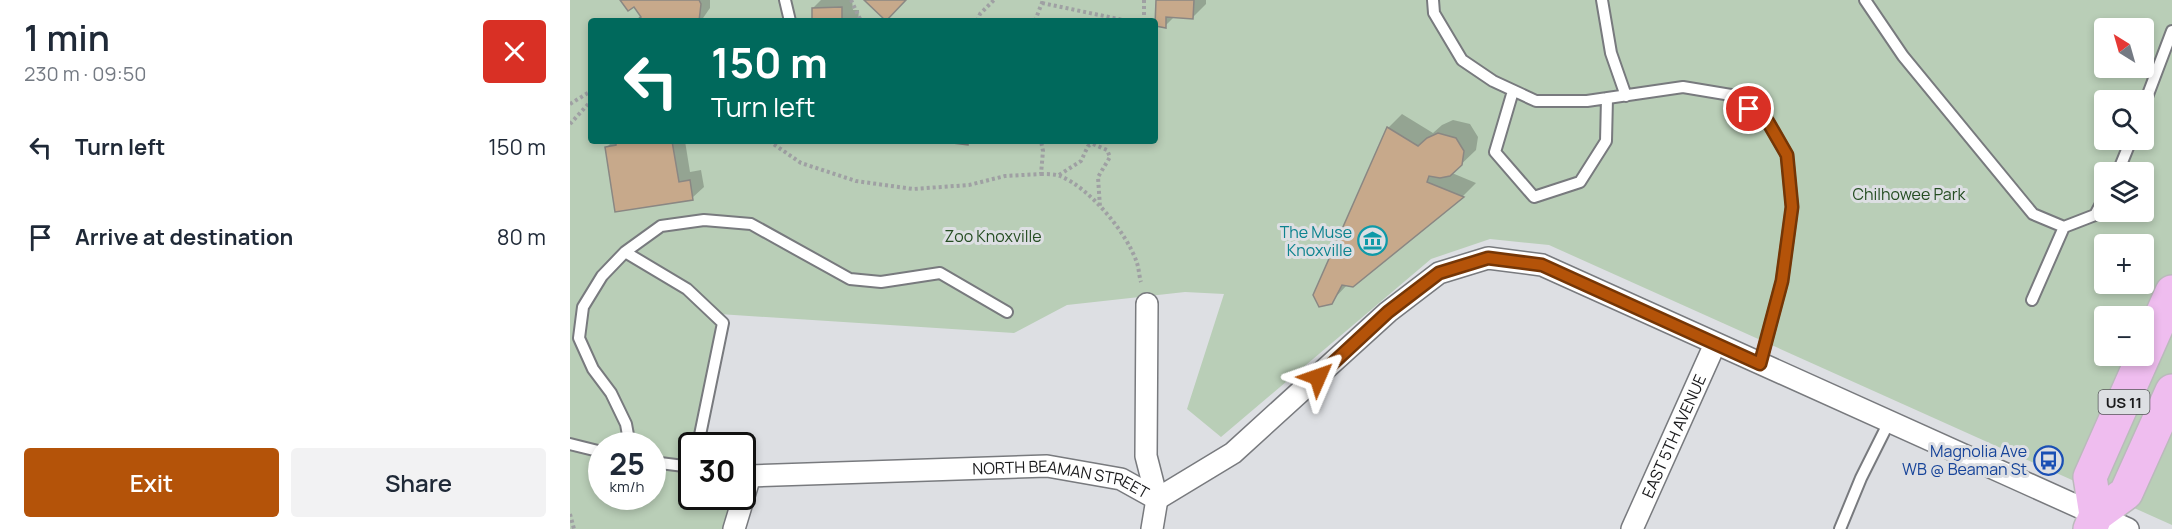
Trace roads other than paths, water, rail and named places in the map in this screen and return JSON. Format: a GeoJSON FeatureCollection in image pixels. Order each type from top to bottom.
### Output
{"type":"FeatureCollection","features":[{"type":"Feature","properties":{"kind":"main road","name":"US 11"},"geometry":{"type":"LineString","coordinates":[[2093,522],[2090,477],[2172,292]]}},
{"type":"Feature","properties":{"kind":"main road","name":"US 11"},"geometry":{"type":"LineString","coordinates":[[2093,522],[2126,493],[2172,391]]}},
{"type":"Feature","properties":{"kind":"street","name":"NORTH BEAMAN STREET"},"geometry":{"type":"LineString","coordinates":[[756,475],[1047,466],[1121,479],[1157,499],[1233,453],[1388,312],[1439,273],[1488,258],[1542,265],[1889,422],[2093,522],[2128,529]]}},
{"type":"Feature","properties":{"kind":"street"},"geometry":{"type":"LineString","coordinates":[[1147,304],[1146,456],[1157,499],[1152,529]]}},
{"type":"Feature","properties":{"kind":"street","name":"EAST 5TH AVENUE"},"geometry":{"type":"LineString","coordinates":[[1632,529],[1715,344]]}},
{"type":"Feature","properties":{"kind":"street"},"geometry":{"type":"LineString","coordinates":[[734,529],[738,510]]}},
{"type":"Feature","properties":{"kind":"lane"},"geometry":{"type":"LineString","coordinates":[[785,0],[789,18]]}},
{"type":"Feature","properties":{"kind":"lane"},"geometry":{"type":"LineString","coordinates":[[1433,0],[1434,13],[1462,60],[1493,81],[1536,101],[1587,101],[1683,87],[1731,95],[1768,122],[1787,155],[1792,207],[1782,281],[1760,364]]}},
{"type":"Feature","properties":{"kind":"lane"},"geometry":{"type":"LineString","coordinates":[[1602,0],[1611,53],[1626,96]]}},
{"type":"Feature","properties":{"kind":"lane"},"geometry":{"type":"LineString","coordinates":[[1865,0],[1903,56],[2033,214],[2064,227]]}},
{"type":"Feature","properties":{"kind":"lane"},"geometry":{"type":"LineString","coordinates":[[2150,90],[2172,31]]}},
{"type":"Feature","properties":{"kind":"lane"},"geometry":{"type":"LineString","coordinates":[[1513,91],[1495,152],[1534,197],[1580,182],[1606,141],[1607,98]]}},
{"type":"Feature","properties":{"kind":"lane"},"geometry":{"type":"LineString","coordinates":[[2032,300],[2064,227],[2094,214]]}},
{"type":"Feature","properties":{"kind":"lane"},"geometry":{"type":"LineString","coordinates":[[627,432],[611,393],[593,369],[579,338],[583,307],[602,276],[625,252],[661,226],[704,220],[751,224],[850,279],[881,282],[940,273],[1007,312]]}},
{"type":"Feature","properties":{"kind":"lane"},"geometry":{"type":"LineString","coordinates":[[625,252],[687,289],[723,323],[701,432]]}},
{"type":"Feature","properties":{"kind":"lane"},"geometry":{"type":"LineString","coordinates":[[1840,529],[1861,478],[1889,422]]}},
{"type":"Feature","properties":{"kind":"lane"},"geometry":{"type":"LineString","coordinates":[[570,444],[588,448]]}},
{"type":"Feature","properties":{"kind":"place","name":"The Muse Knoxville"},"geometry":{"type":"Point","coordinates":[1373,241]}},
{"type":"Feature","properties":{"kind":"place","name":"Magnolia Ave WB @ Beaman St"},"geometry":{"type":"Point","coordinates":[2048,460]}},
{"type":"Feature","properties":{"kind":"park label","name":"Chilhowee Park"},"geometry":{"type":"Point","coordinates":[1909,194]}},
{"type":"Feature","properties":{"kind":"park label","name":"Zoo Knoxville"},"geometry":{"type":"Point","coordinates":[993,236]}}]}
